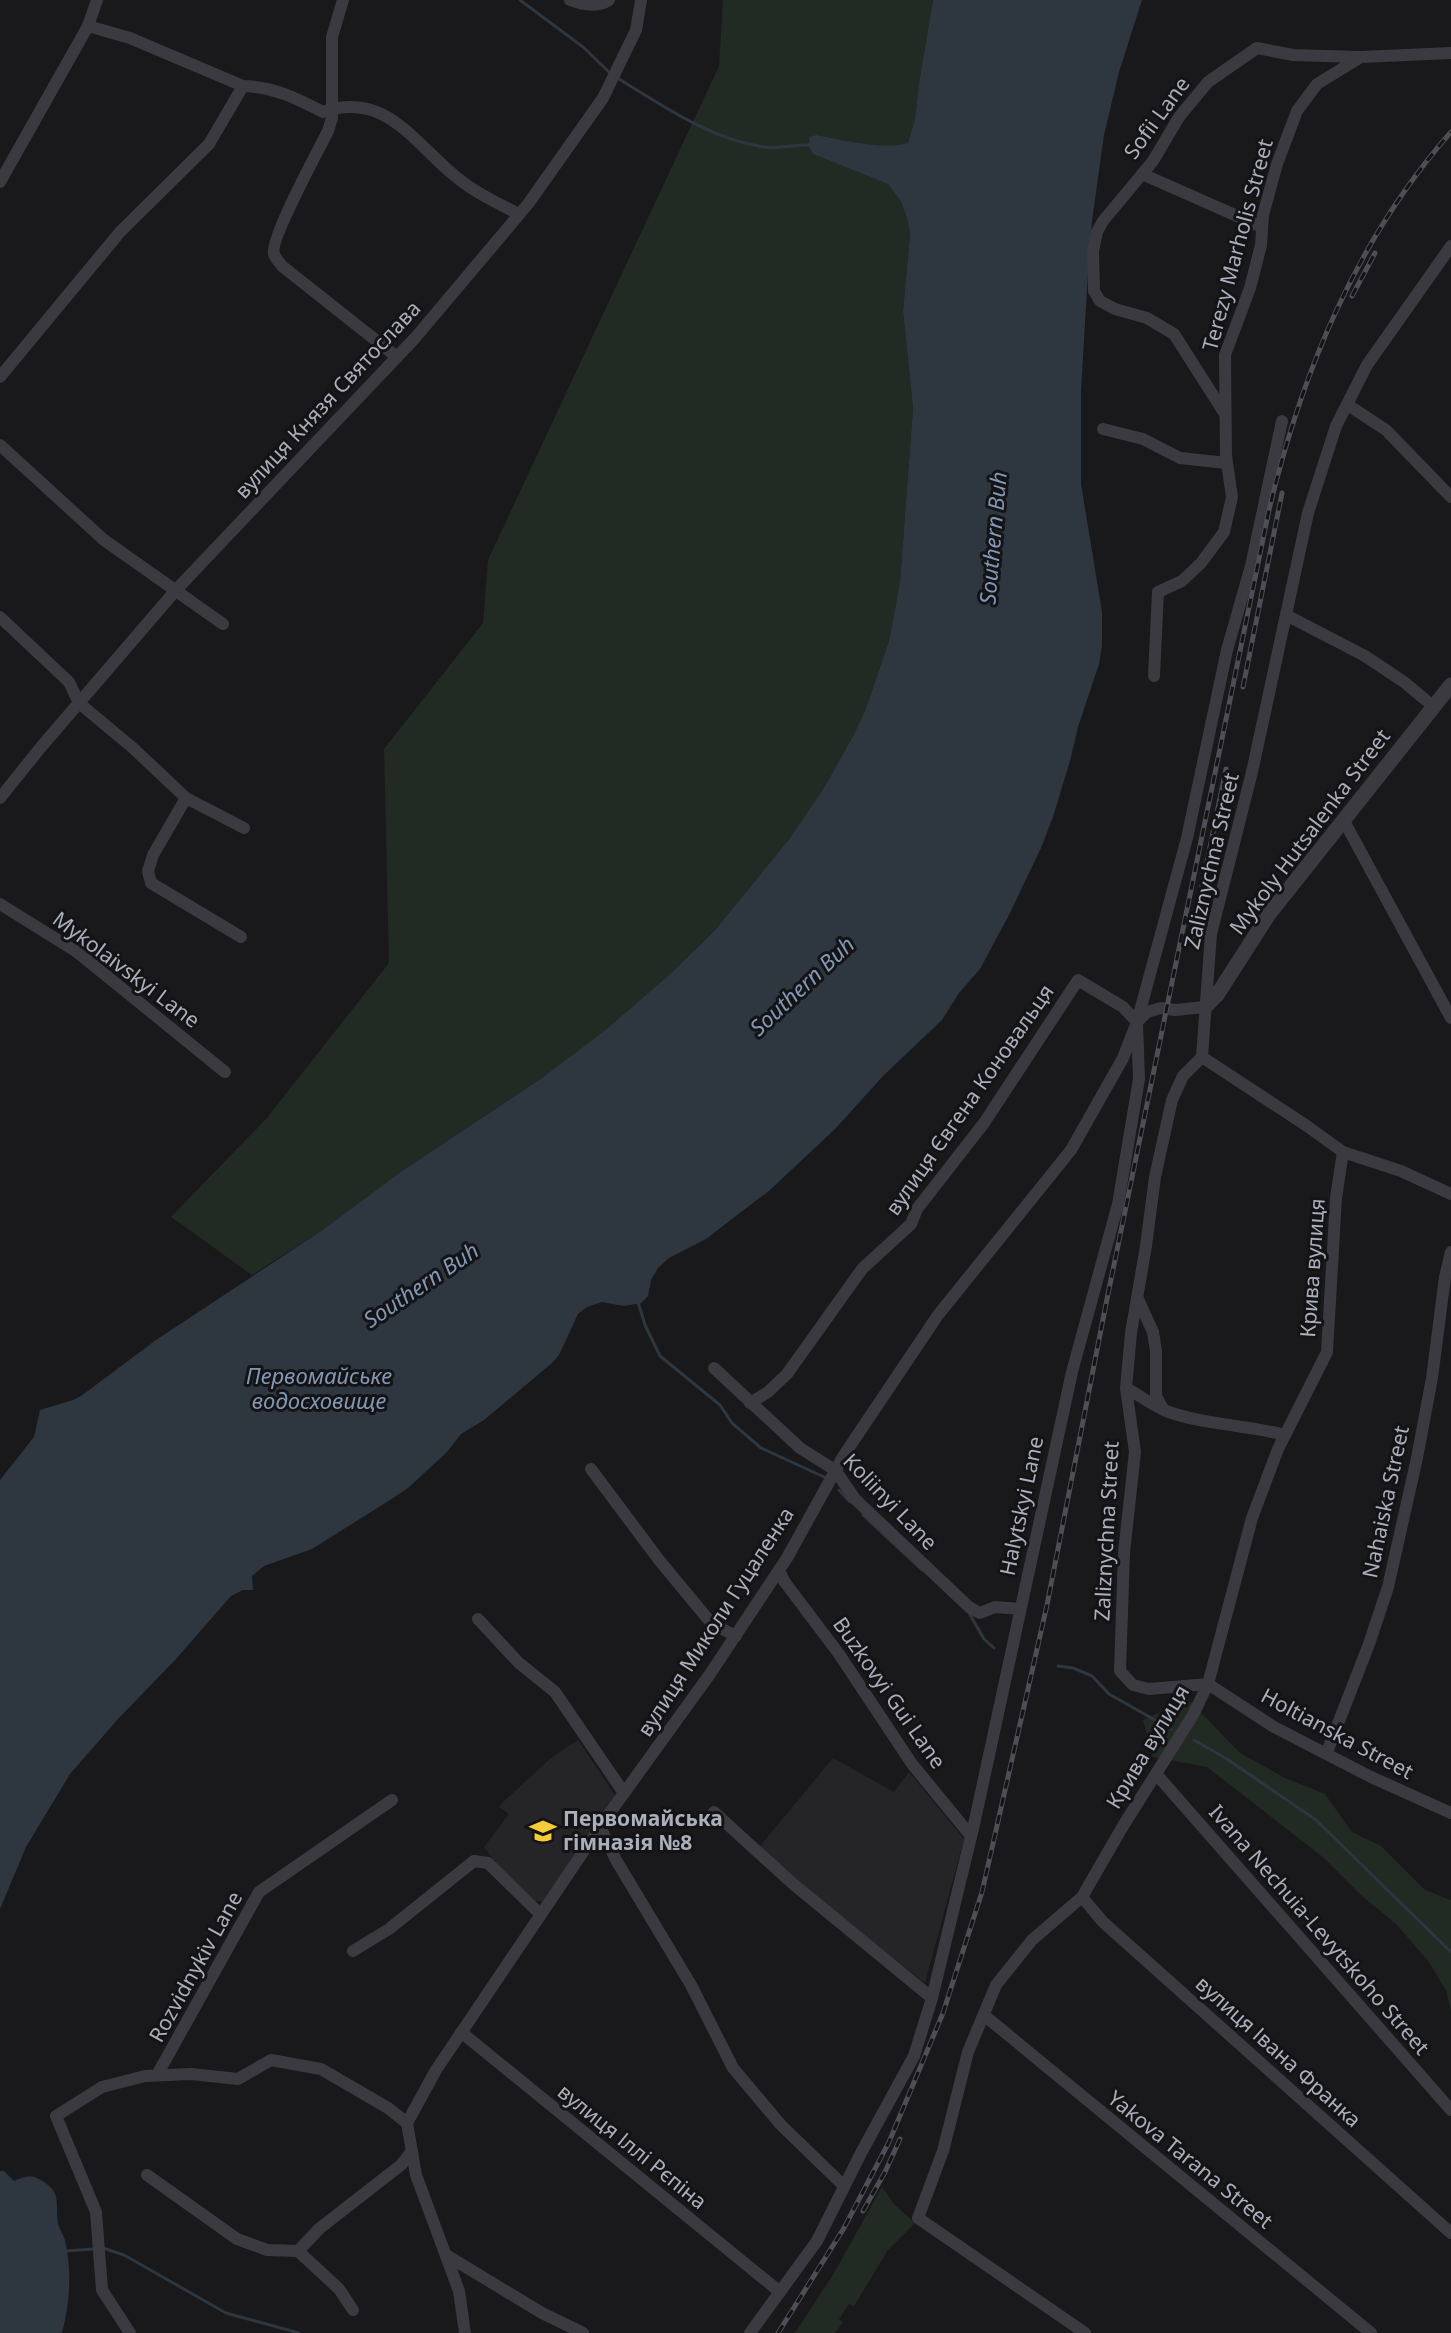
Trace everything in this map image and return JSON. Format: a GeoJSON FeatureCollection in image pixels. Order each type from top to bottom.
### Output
{"type":"FeatureCollection","features":[{"type":"Feature","properties":{"kind":"street"},"geometry":{"type":"LineString","coordinates":[[0,182],[88,26],[97,0]]}},
{"type":"Feature","properties":{"kind":"street"},"geometry":{"type":"LineString","coordinates":[[343,0],[332,37],[332,109],[328,131],[282,225],[274,244],[273,254],[282,266],[397,357]]}},
{"type":"Feature","properties":{"kind":"street"},"geometry":{"type":"LineString","coordinates":[[570,0],[584,5],[603,4],[609,0]]}},
{"type":"Feature","properties":{"kind":"street","name":"вулиця Князя Святослава"},"geometry":{"type":"LineString","coordinates":[[0,798],[176,590],[397,357],[519,214],[603,98],[636,30],[641,0]]}},
{"type":"Feature","properties":{"kind":"street"},"geometry":{"type":"LineString","coordinates":[[88,26],[130,38],[243,86],[262,87],[286,93],[323,112],[359,107],[384,115],[419,140],[455,177],[519,214]]}},
{"type":"Feature","properties":{"kind":"street","name":"Sofii Lane"},"geometry":{"type":"LineString","coordinates":[[1226,415],[1174,334],[1147,318],[1115,309],[1100,301],[1094,291],[1093,251],[1097,232],[1103,221],[1153,161],[1179,117],[1208,81],[1257,48],[1293,55],[1361,57]]}},
{"type":"Feature","properties":{"kind":"street","name":"Terezy Marholis Street"},"geometry":{"type":"LineString","coordinates":[[1154,676],[1158,592],[1182,582],[1201,563],[1224,532],[1232,497],[1227,463],[1225,355],[1250,288],[1261,245],[1263,215],[1277,164],[1298,111],[1317,84],[1361,57],[1451,53]]}},
{"type":"Feature","properties":{"kind":"street"},"geometry":{"type":"LineString","coordinates":[[0,377],[120,232],[209,144],[243,86]]}},
{"type":"Feature","properties":{"kind":"street"},"geometry":{"type":"LineString","coordinates":[[1142,174],[1262,227]]}},
{"type":"Feature","properties":{"kind":"street","name":"Zaliznychna Street"},"geometry":{"type":"LineString","coordinates":[[1208,1684],[1149,1689],[1133,1685],[1120,1671],[1124,1552],[1135,1452],[1126,1388],[1131,1333],[1155,1177],[1172,1100],[1183,1076],[1202,1057],[1211,934],[1252,772],[1308,513],[1336,426],[1367,365],[1451,246]]}},
{"type":"Feature","properties":{"kind":"street"},"geometry":{"type":"LineString","coordinates":[[1348,405],[1386,430],[1451,497]]}},
{"type":"Feature","properties":{"kind":"street"},"geometry":{"type":"LineString","coordinates":[[1137,1022],[1187,838],[1227,650],[1251,566],[1282,422]]}},
{"type":"Feature","properties":{"kind":"street"},"geometry":{"type":"LineString","coordinates":[[1103,429],[1143,439],[1180,458],[1227,463]]}},
{"type":"Feature","properties":{"kind":"street"},"geometry":{"type":"LineString","coordinates":[[0,445],[104,540],[223,624]]}},
{"type":"Feature","properties":{"kind":"street"},"geometry":{"type":"LineString","coordinates":[[1286,615],[1365,656],[1404,682],[1434,707]]}},
{"type":"Feature","properties":{"kind":"street"},"geometry":{"type":"LineString","coordinates":[[0,617],[69,682],[79,703],[133,748],[186,798],[244,828]]}},
{"type":"Feature","properties":{"kind":"street","name":"Mykoly Hutsalenka Street"},"geometry":{"type":"LineString","coordinates":[[1205,1007],[1217,995],[1269,914],[1451,686]]}},
{"type":"Feature","properties":{"kind":"street"},"geometry":{"type":"LineString","coordinates":[[186,798],[153,855],[148,871],[151,883],[241,937]]}},
{"type":"Feature","properties":{"kind":"street"},"geometry":{"type":"LineString","coordinates":[[1344,821],[1451,1018]]}},
{"type":"Feature","properties":{"kind":"street","name":"Mykolaivskyi Lane"},"geometry":{"type":"LineString","coordinates":[[0,904],[77,952],[225,1072]]}},
{"type":"Feature","properties":{"kind":"street","name":"вулиця Євгена Коновальця"},"geometry":{"type":"LineString","coordinates":[[750,1403],[768,1392],[787,1374],[862,1269],[911,1224],[917,1209],[984,1123],[1077,980],[1123,1007],[1137,1022]]}},
{"type":"Feature","properties":{"kind":"street"},"geometry":{"type":"LineString","coordinates":[[1137,1022],[1147,1012],[1161,1008],[1175,1010],[1205,1007]]}},
{"type":"Feature","properties":{"kind":"street","name":"вулиця Миколи Гуцаленка"},"geometry":{"type":"LineString","coordinates":[[407,2123],[436,2070],[540,1914],[736,1636],[779,1570],[835,1470],[938,1315],[1071,1150],[1123,1058],[1137,1022]]}},
{"type":"Feature","properties":{"kind":"street","name":"Halytskyi Lane"},"geometry":{"type":"LineString","coordinates":[[750,2333],[817,2241],[914,2056],[932,1998],[971,1836],[1072,1372],[1118,1204],[1139,1079],[1137,1022]]}},
{"type":"Feature","properties":{"kind":"street"},"geometry":{"type":"LineString","coordinates":[[1202,1057],[1343,1152],[1401,1171],[1451,1194]]}},
{"type":"Feature","properties":{"kind":"street","name":"Крива вулиця"},"geometry":{"type":"LineString","coordinates":[[1085,2333],[918,2218],[943,2151],[968,2052],[985,2016],[996,1985],[1032,1940],[1082,1897],[1123,1826],[1193,1715],[1208,1684],[1252,1518],[1285,1435],[1327,1352],[1336,1198],[1343,1152]]}},
{"type":"Feature","properties":{"kind":"street","name":"Nahaiska Street"},"geometry":{"type":"LineString","coordinates":[[1327,1752],[1370,1644],[1388,1587],[1426,1412],[1445,1277],[1451,1252]]}},
{"type":"Feature","properties":{"kind":"street"},"geometry":{"type":"LineString","coordinates":[[1138,1298],[1153,1332],[1156,1351],[1156,1396],[1164,1410]]}},
{"type":"Feature","properties":{"kind":"street","name":"Koliinyi Lane"},"geometry":{"type":"LineString","coordinates":[[714,1368],[800,1448],[835,1470],[855,1499],[969,1607],[980,1613],[995,1607],[1020,1609]]}},
{"type":"Feature","properties":{"kind":"street"},"geometry":{"type":"LineString","coordinates":[[1126,1388],[1164,1410],[1203,1421],[1262,1429],[1285,1435]]}},
{"type":"Feature","properties":{"kind":"street"},"geometry":{"type":"LineString","coordinates":[[591,1469],[659,1560],[712,1624],[736,1636]]}},
{"type":"Feature","properties":{"kind":"street","name":"Buzkovyi Gui Lane"},"geometry":{"type":"LineString","coordinates":[[779,1570],[784,1581],[839,1654],[912,1764],[971,1836]]}},
{"type":"Feature","properties":{"kind":"street"},"geometry":{"type":"LineString","coordinates":[[478,1619],[519,1664],[555,1692],[624,1793]]}},
{"type":"Feature","properties":{"kind":"street","name":"Holtianska Street"},"geometry":{"type":"LineString","coordinates":[[1208,1684],[1274,1727],[1327,1752],[1371,1777],[1451,1813]]}},
{"type":"Feature","properties":{"kind":"street","name":"Ivana Nechuia-Levytskoho Street"},"geometry":{"type":"LineString","coordinates":[[1157,1775],[1451,2110]]}},
{"type":"Feature","properties":{"kind":"street","name":"Rozvidnykiv Lane"},"geometry":{"type":"LineString","coordinates":[[157,2075],[260,1892],[392,1800]]}},
{"type":"Feature","properties":{"kind":"street"},"geometry":{"type":"LineString","coordinates":[[714,1812],[792,1883],[932,1998]]}},
{"type":"Feature","properties":{"kind":"street"},"geometry":{"type":"LineString","coordinates":[[600,1826],[616,1860],[692,1985],[733,2068],[781,2125],[844,2186]]}},
{"type":"Feature","properties":{"kind":"street"},"geometry":{"type":"LineString","coordinates":[[353,1951],[389,1929],[474,1861],[488,1863],[540,1914]]}},
{"type":"Feature","properties":{"kind":"street","name":"вулиця Івана Франка"},"geometry":{"type":"LineString","coordinates":[[1082,1897],[1103,1922],[1451,2233]]}},
{"type":"Feature","properties":{"kind":"street","name":"Yakova Tarana Street"},"geometry":{"type":"LineString","coordinates":[[985,2016],[1371,2333]]}},
{"type":"Feature","properties":{"kind":"street","name":"вулиця Іллі Рєпіна"},"geometry":{"type":"LineString","coordinates":[[461,2031],[780,2292]]}},
{"type":"Feature","properties":{"kind":"street"},"geometry":{"type":"LineString","coordinates":[[130,2333],[102,2290],[96,2212],[56,2116],[102,2087],[157,2075],[191,2074],[238,2079],[271,2060],[321,2069],[407,2123],[416,2175],[459,2292],[465,2333]]}},
{"type":"Feature","properties":{"kind":"street"},"geometry":{"type":"LineString","coordinates":[[298,2252],[320,2228],[401,2165],[412,2151]]}},
{"type":"Feature","properties":{"kind":"street"},"geometry":{"type":"LineString","coordinates":[[147,2175],[237,2240],[267,2250],[298,2252],[339,2289],[353,2310]]}},
{"type":"Feature","properties":{"kind":"street"},"geometry":{"type":"LineString","coordinates":[[446,2255],[542,2313],[583,2333]]}},
{"type":"Feature","properties":{"kind":"shaded area"},"geometry":{"type":"Polygon","coordinates":[[[723,0],[933,0],[915,119],[908,142],[899,145],[876,146],[816,135],[809,140],[810,149],[818,156],[888,184],[901,202],[910,234],[903,311],[913,408],[900,582],[889,641],[865,711],[825,786],[790,838],[715,930],[669,975],[603,1032],[539,1080],[402,1171],[321,1231],[252,1275],[171,1217],[266,1119],[389,963],[384,749],[483,623],[488,560],[719,66],[723,0]]]}},
{"type":"Feature","properties":{"kind":"shaded area"},"geometry":{"type":"Polygon","coordinates":[[[1188,1699],[1240,1753],[1285,1778],[1325,1794],[1352,1832],[1381,1846],[1425,1890],[1451,1900],[1451,2012],[1446,1990],[1428,1961],[1396,1924],[1363,1897],[1324,1858],[1207,1767],[1153,1757],[1143,1720],[1188,1699]]]}},
{"type":"Feature","properties":{"kind":"shaded area","name":"Первомайська гімназія №8"},"geometry":{"type":"Polygon","coordinates":[[[578,1740],[615,1795],[542,1902],[536,1901],[502,1871],[484,1847],[509,1814],[499,1807],[502,1803],[551,1758],[578,1740]]]}},
{"type":"Feature","properties":{"kind":"shaded area"},"geometry":{"type":"Polygon","coordinates":[[[833,1758],[894,1792],[909,1772],[964,1839],[925,1983],[756,1851],[833,1758]]]}},
{"type":"Feature","properties":{"kind":"shaded area"},"geometry":{"type":"Polygon","coordinates":[[[882,2187],[894,2204],[915,2223],[888,2250],[854,2306],[849,2304],[839,2319],[843,2322],[835,2333],[795,2333],[834,2273],[882,2187]]]}},
{"type":"Feature","properties":{"kind":"water","name":"Первомайське водосховище"},"geometry":{"type":"Polygon","coordinates":[[[933,0],[1142,0],[1119,72],[1104,135],[1092,221],[1088,272],[1081,391],[1081,484],[1102,612],[1102,646],[1099,664],[1078,727],[1053,817],[1009,915],[980,969],[959,993],[942,1020],[884,1075],[835,1129],[770,1190],[706,1239],[669,1258],[658,1268],[651,1280],[648,1296],[641,1303],[624,1306],[602,1302],[587,1307],[578,1314],[559,1355],[552,1363],[484,1420],[461,1434],[447,1452],[408,1488],[312,1549],[264,1566],[252,1576],[253,1590],[243,1590],[231,1596],[70,1774],[26,1847],[0,1909],[0,1480],[34,1437],[40,1410],[81,1396],[156,1340],[321,1231],[402,1171],[539,1080],[603,1032],[669,975],[715,930],[790,838],[825,786],[852,738],[865,711],[889,641],[900,582],[913,408],[903,311],[910,234],[901,202],[888,184],[813,154],[808,145],[810,137],[816,135],[850,142],[889,146],[908,142],[915,119],[933,0]]]}},
{"type":"Feature","properties":{"kind":"water"},"geometry":{"type":"Polygon","coordinates":[[[0,2171],[4,2171],[14,2181],[26,2177],[36,2178],[50,2186],[56,2195],[58,2223],[65,2240],[69,2275],[67,2310],[62,2333],[0,2333],[0,2171]]]}},
{"type":"Feature","properties":{"kind":"waterway"},"geometry":{"type":"LineString","coordinates":[[520,0],[583,47],[610,73]]}},
{"type":"Feature","properties":{"kind":"waterway"},"geometry":{"type":"LineString","coordinates":[[619,79],[689,121],[725,137],[764,147],[810,145]]}},
{"type":"Feature","properties":{"kind":"waterway"},"geometry":{"type":"LineString","coordinates":[[638,1302],[645,1325],[660,1356],[720,1405],[732,1423],[761,1448],[824,1477]]}},
{"type":"Feature","properties":{"kind":"waterway"},"geometry":{"type":"LineString","coordinates":[[839,1490],[850,1502]]}},
{"type":"Feature","properties":{"kind":"waterway"},"geometry":{"type":"LineString","coordinates":[[863,1515],[922,1570]]}},
{"type":"Feature","properties":{"kind":"waterway"},"geometry":{"type":"LineString","coordinates":[[969,1613],[984,1639],[994,1648]]}},
{"type":"Feature","properties":{"kind":"waterway"},"geometry":{"type":"LineString","coordinates":[[1058,1666],[1073,1668],[1092,1676],[1109,1694],[1171,1729]]}},
{"type":"Feature","properties":{"kind":"waterway"},"geometry":{"type":"LineString","coordinates":[[1194,1740],[1227,1759],[1316,1820],[1451,1952]]}},
{"type":"Feature","properties":{"kind":"waterway"},"geometry":{"type":"LineString","coordinates":[[103,2248],[124,2255],[226,2313],[299,2333]]}},
{"type":"Feature","properties":{"kind":"waterway"},"geometry":{"type":"LineString","coordinates":[[65,2251],[94,2249]]}},
{"type":"Feature","properties":{"kind":"railway"},"geometry":{"type":"LineString","coordinates":[[778,2333],[844,2228],[889,2142],[943,2013],[982,1892],[1047,1605],[1107,1299],[1269,510],[1282,459],[1316,358],[1360,263],[1387,217],[1417,174],[1451,132]]}},
{"type":"Feature","properties":{"kind":"railway"},"geometry":{"type":"LineString","coordinates":[[1352,296],[1375,253]]}},
{"type":"Feature","properties":{"kind":"railway"},"geometry":{"type":"LineString","coordinates":[[1243,687],[1282,493]]}},
{"type":"Feature","properties":{"kind":"railway"},"geometry":{"type":"LineString","coordinates":[[1191,940],[1226,769]]}},
{"type":"Feature","properties":{"kind":"railway"},"geometry":{"type":"LineString","coordinates":[[863,2211],[900,2139]]}},
{"type":"Feature","properties":{"kind":"place","name":"Первомайська гімназія №8"},"geometry":{"type":"Point","coordinates":[543,1831]}},
{"type":"Feature","properties":{"kind":"water label","name":"Southern Buh"},"geometry":{"type":"Point","coordinates":[993,538]}},
{"type":"Feature","properties":{"kind":"water label","name":"Southern Buh"},"geometry":{"type":"Point","coordinates":[802,986]}},
{"type":"Feature","properties":{"kind":"water label","name":"Southern Buh"},"geometry":{"type":"Point","coordinates":[421,1285]}}]}
